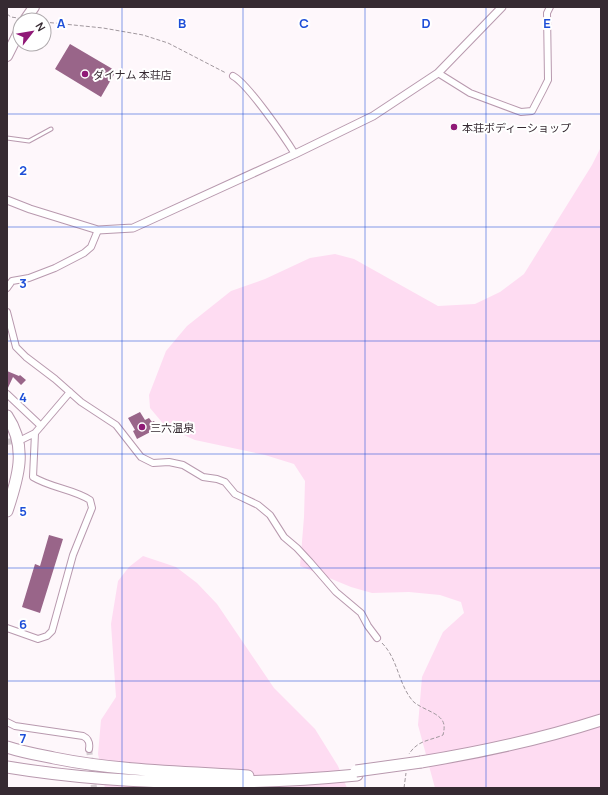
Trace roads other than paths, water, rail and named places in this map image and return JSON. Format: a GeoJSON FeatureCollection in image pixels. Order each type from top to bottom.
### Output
{"type":"FeatureCollection","features":[{"type":"Feature","properties":{"kind":"highway"},"geometry":{"type":"LineString","coordinates":[[7,56],[12,46]]}},
{"type":"Feature","properties":{"kind":"highway"},"geometry":{"type":"LineString","coordinates":[[7,416],[16,435],[19,453],[15,487],[7,510]]}},
{"type":"Feature","properties":{"kind":"highway"},"geometry":{"type":"LineString","coordinates":[[7,428],[12,444],[13,460],[7,491]]}},
{"type":"Feature","properties":{"kind":"highway"},"geometry":{"type":"LineString","coordinates":[[421,764],[554,734],[601,720]]}},
{"type":"Feature","properties":{"kind":"highway"},"geometry":{"type":"LineString","coordinates":[[7,767],[59,774],[136,781],[197,783],[275,779],[356,773],[501,752],[601,724]]}},
{"type":"Feature","properties":{"kind":"highway"},"geometry":{"type":"LineString","coordinates":[[7,747],[74,762],[149,771],[275,779]]}},
{"type":"Feature","properties":{"kind":"highway"},"geometry":{"type":"LineString","coordinates":[[7,763],[67,771],[136,777],[275,779]]}},
{"type":"Feature","properties":{"kind":"highway"},"geometry":{"type":"LineString","coordinates":[[185,788],[275,779]]}},
{"type":"Feature","properties":{"kind":"street"},"geometry":{"type":"LineString","coordinates":[[7,200],[30,209],[98,230],[132,228],[295,154],[373,116],[438,72],[502,7]]}},
{"type":"Feature","properties":{"kind":"street"},"geometry":{"type":"LineString","coordinates":[[438,72],[470,93],[521,112],[532,111],[548,80],[547,13],[550,7]]}},
{"type":"Feature","properties":{"kind":"street"},"geometry":{"type":"LineString","coordinates":[[232,76],[239,79],[253,96],[295,154]]}},
{"type":"Feature","properties":{"kind":"street"},"geometry":{"type":"LineString","coordinates":[[7,288],[12,281],[29,278],[55,268],[84,253],[92,247],[98,230]]}},
{"type":"Feature","properties":{"kind":"street"},"geometry":{"type":"LineString","coordinates":[[7,312],[16,347],[26,357],[81,402],[116,426],[141,457],[153,463],[169,462],[183,465],[203,477],[225,482],[235,494],[258,505],[270,515],[284,537],[297,548],[336,592],[360,613],[378,638]]}},
{"type":"Feature","properties":{"kind":"street"},"geometry":{"type":"LineString","coordinates":[[23,439],[35,433],[70,392]]}},
{"type":"Feature","properties":{"kind":"street"},"geometry":{"type":"LineString","coordinates":[[7,394],[41,426]]}},
{"type":"Feature","properties":{"kind":"street"},"geometry":{"type":"LineString","coordinates":[[7,628],[38,639],[47,636],[52,631],[73,555],[92,508],[90,500],[82,495],[41,482],[33,477],[35,433]]}},
{"type":"Feature","properties":{"kind":"street"},"geometry":{"type":"LineString","coordinates":[[7,722],[15,726],[83,736],[90,742],[90,749]]}},
{"type":"Feature","properties":{"kind":"lane"},"geometry":{"type":"LineString","coordinates":[[7,138],[29,141],[51,129]]}},
{"type":"Feature","properties":{"kind":"tunnel"},"geometry":{"type":"LineString","coordinates":[[7,442],[20,440]]}},
{"type":"Feature","properties":{"kind":"tunnel"},"geometry":{"type":"LineString","coordinates":[[89,749],[94,788]]}},
{"type":"Feature","properties":{"kind":"place","name":"ダイナム 本荘店"},"geometry":{"type":"Point","coordinates":[85,74]}},
{"type":"Feature","properties":{"kind":"place","name":"本荘ボディーショップ"},"geometry":{"type":"Point","coordinates":[454,127]}},
{"type":"Feature","properties":{"kind":"place","name":"三六温泉"},"geometry":{"type":"Point","coordinates":[142,427]}}]}
